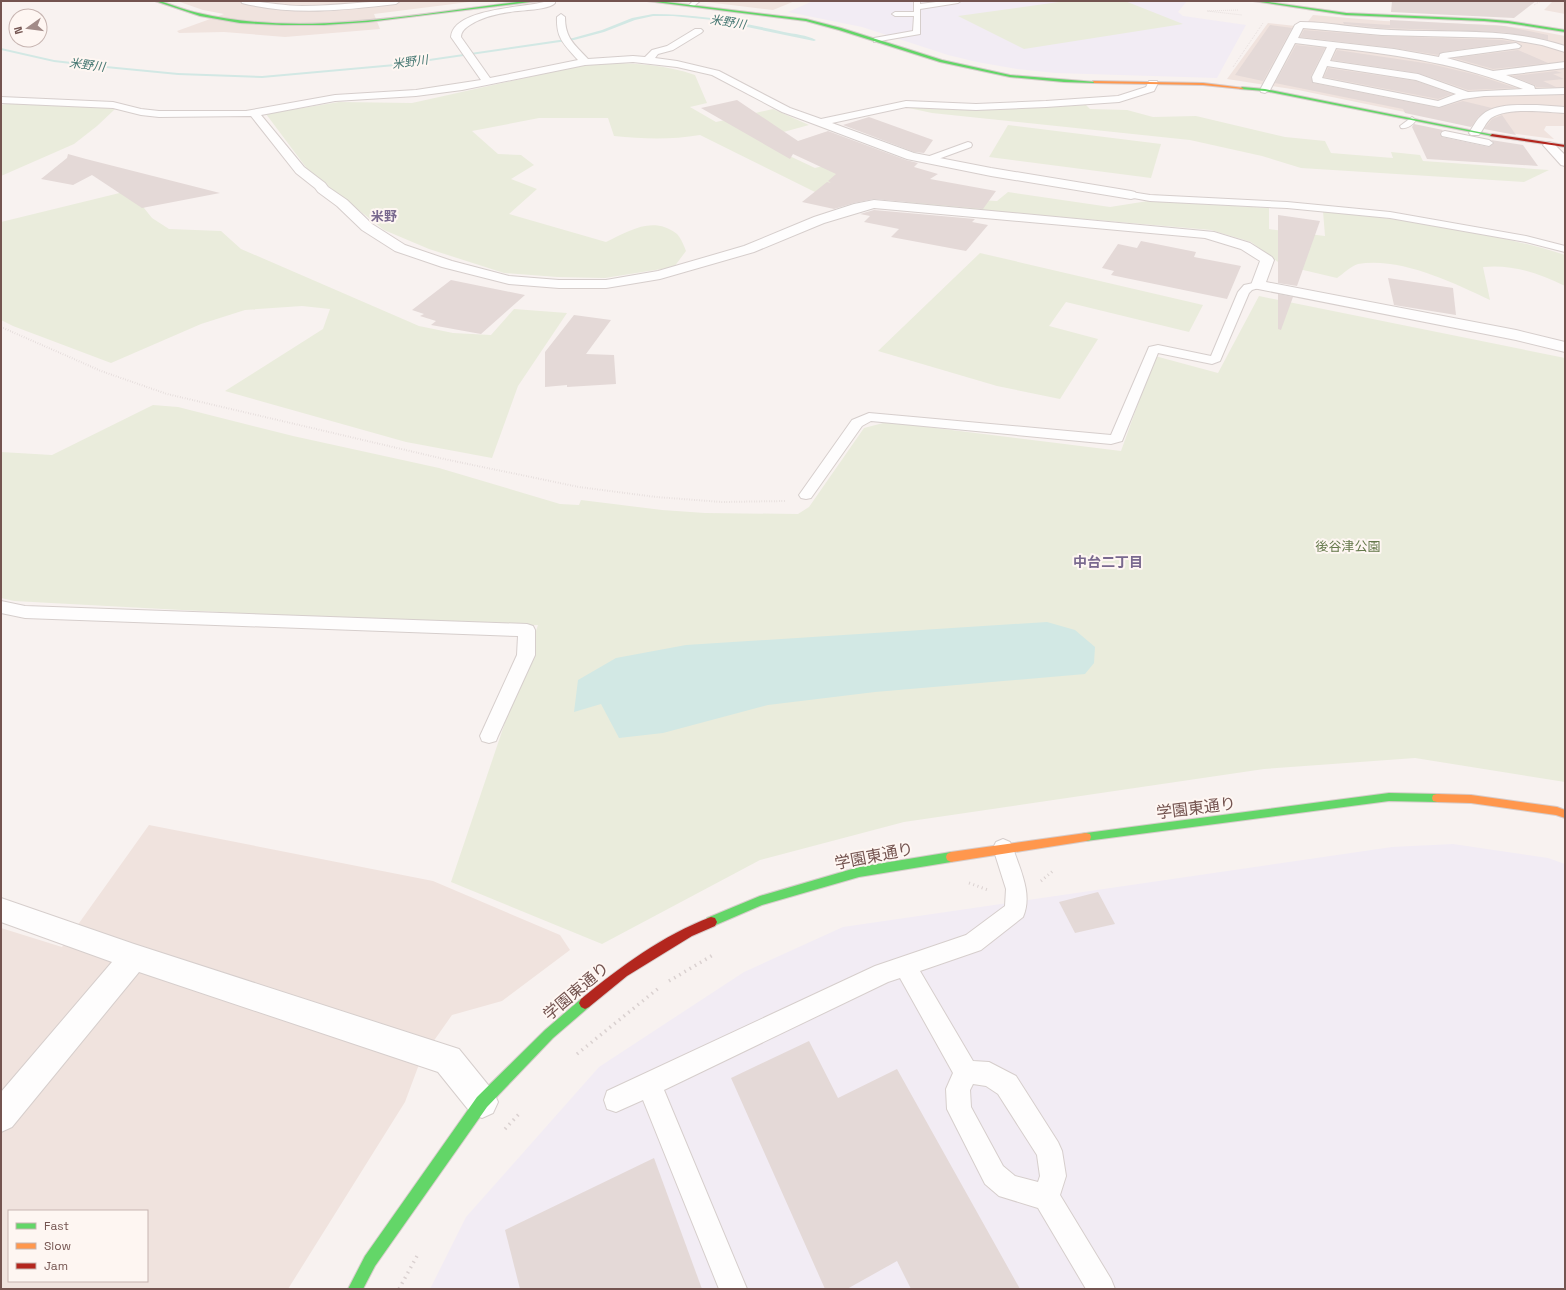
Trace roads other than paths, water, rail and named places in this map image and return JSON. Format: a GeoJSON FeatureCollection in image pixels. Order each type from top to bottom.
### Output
{"type":"FeatureCollection","features":[{"type":"Feature","properties":{"kind":"street"},"geometry":{"type":"LineString","coordinates":[[157,1],[177,10],[210,18],[255,23],[284,24],[369,19],[487,3],[536,1]]}},
{"type":"Feature","properties":{"kind":"street"},"geometry":{"type":"LineString","coordinates":[[245,1],[278,8],[305,8],[396,1]]}},
{"type":"Feature","properties":{"kind":"street"},"geometry":{"type":"LineString","coordinates":[[259,5],[272,1]]}},
{"type":"Feature","properties":{"kind":"street"},"geometry":{"type":"LineString","coordinates":[[488,82],[456,37],[459,28],[481,16],[500,11],[548,4],[551,3],[551,1]]}},
{"type":"Feature","properties":{"kind":"street"},"geometry":{"type":"LineString","coordinates":[[649,1],[694,3],[806,20],[877,40],[941,61],[1010,76],[1044,80],[1203,84],[1265,90],[1412,120],[1459,133],[1475,133],[1491,142],[1565,146]]}},
{"type":"Feature","properties":{"kind":"street"},"geometry":{"type":"LineString","coordinates":[[1255,1],[1312,10],[1366,16],[1508,22],[1565,31]]}},
{"type":"Feature","properties":{"kind":"street"},"geometry":{"type":"LineString","coordinates":[[561,17],[560,26],[564,38],[585,62]]}},
{"type":"Feature","properties":{"kind":"street"},"geometry":{"type":"LineString","coordinates":[[1265,90],[1300,25],[1390,33],[1495,35],[1540,41],[1565,48]]}},
{"type":"Feature","properties":{"kind":"street"},"geometry":{"type":"LineString","coordinates":[[647,61],[655,52],[670,48],[698,31]]}},
{"type":"Feature","properties":{"kind":"street"},"geometry":{"type":"LineString","coordinates":[[1293,40],[1435,59],[1492,74],[1540,92],[1565,105]]}},
{"type":"Feature","properties":{"kind":"street"},"geometry":{"type":"LineString","coordinates":[[1435,59],[1445,55],[1536,44],[1540,41]]}},
{"type":"Feature","properties":{"kind":"street"},"geometry":{"type":"LineString","coordinates":[[1333,45],[1325,63],[1316,77],[1317,80],[1439,104],[1468,95],[1484,93],[1565,91]]}},
{"type":"Feature","properties":{"kind":"street"},"geometry":{"type":"LineString","coordinates":[[1,100],[113,105],[141,112],[159,114],[254,113],[335,98],[416,92],[488,82],[585,62],[622,59],[647,61],[684,65],[715,73],[759,97],[818,123],[911,156],[1131,195]]}},
{"type":"Feature","properties":{"kind":"street"},"geometry":{"type":"LineString","coordinates":[[1325,63],[1418,77],[1468,95]]}},
{"type":"Feature","properties":{"kind":"street"},"geometry":{"type":"LineString","coordinates":[[1492,74],[1565,65]]}},
{"type":"Feature","properties":{"kind":"street"},"geometry":{"type":"LineString","coordinates":[[818,123],[906,104],[976,106],[1119,99],[1150,89],[1153,83]]}},
{"type":"Feature","properties":{"kind":"street"},"geometry":{"type":"LineString","coordinates":[[1475,133],[1486,116],[1497,111],[1519,109],[1565,110]]}},
{"type":"Feature","properties":{"kind":"street"},"geometry":{"type":"LineString","coordinates":[[254,113],[300,170],[321,186],[322,189],[342,203],[367,227],[400,248],[447,264],[509,280],[559,284],[606,284],[660,275],[749,249],[819,220],[859,207],[874,204],[1205,234],[1235,240],[1260,253],[1267,260],[1258,285],[1516,335],[1565,346]]}},
{"type":"Feature","properties":{"kind":"street"},"geometry":{"type":"LineString","coordinates":[[1549,145],[1565,162]]}},
{"type":"Feature","properties":{"kind":"street","name":"学園東通り"},"geometry":{"type":"LineString","coordinates":[[355,1289],[370,1261],[482,1102],[549,1034],[623,972],[688,932],[760,901],[859,872],[1002,848],[1389,797],[1471,799],[1565,814]]}},
{"type":"Feature","properties":{"kind":"street"},"geometry":{"type":"LineString","coordinates":[[1,910],[134,957],[448,1060],[482,1102]]}},
{"type":"Feature","properties":{"kind":"street"},"geometry":{"type":"LineString","coordinates":[[1,1116],[134,957]]}},
{"type":"Feature","properties":{"kind":"lane"},"geometry":{"type":"LineString","coordinates":[[896,14],[917,7],[958,1]]}},
{"type":"Feature","properties":{"kind":"lane"},"geometry":{"type":"LineString","coordinates":[[877,40],[917,32],[917,7]]}},
{"type":"Feature","properties":{"kind":"lane"},"geometry":{"type":"LineString","coordinates":[[1404,126],[1412,120]]}},
{"type":"Feature","properties":{"kind":"lane"},"geometry":{"type":"LineString","coordinates":[[1445,134],[1459,133],[1491,142]]}},
{"type":"Feature","properties":{"kind":"lane"},"geometry":{"type":"LineString","coordinates":[[927,160],[968,145]]}},
{"type":"Feature","properties":{"kind":"lane"},"geometry":{"type":"LineString","coordinates":[[1131,195],[1150,198],[1322,208],[1390,215],[1526,239],[1565,249]]}},
{"type":"Feature","properties":{"kind":"lane"},"geometry":{"type":"LineString","coordinates":[[806,495],[857,423],[869,417],[1111,440],[1117,438],[1153,350],[1158,349],[1212,360],[1216,358],[1244,292],[1248,287],[1258,285]]}},
{"type":"Feature","properties":{"kind":"lane"},"geometry":{"type":"LineString","coordinates":[[1,606],[25,612],[527,630],[526,655],[489,736]]}},
{"type":"Feature","properties":{"kind":"lane"},"geometry":{"type":"LineString","coordinates":[[616,1100],[883,973],[973,943],[1015,910],[1016,889],[1002,848]]}},
{"type":"Feature","properties":{"kind":"lane"},"geometry":{"type":"LineString","coordinates":[[905,966],[966,1072]]}},
{"type":"Feature","properties":{"kind":"lane"},"geometry":{"type":"LineString","coordinates":[[966,1072],[958,1089],[959,1109],[994,1175],[1008,1187],[1046,1197],[1101,1289]]}},
{"type":"Feature","properties":{"kind":"lane"},"geometry":{"type":"LineString","coordinates":[[966,1072],[989,1074],[1007,1084],[1048,1151],[1053,1176],[1046,1197]]}},
{"type":"Feature","properties":{"kind":"lane"},"geometry":{"type":"LineString","coordinates":[[649,1084],[733,1289]]}},
{"type":"Feature","properties":{"kind":"water"},"geometry":{"type":"Polygon","coordinates":[[[1047,622],[1075,630],[1095,647],[1094,663],[1085,674],[875,692],[768,705],[663,733],[619,738],[601,704],[574,712],[578,680],[616,658],[686,645],[1047,622]]]}},
{"type":"Feature","properties":{"kind":"waterway","name":"米野川"},"geometry":{"type":"LineString","coordinates":[[1,49],[54,61],[106,67],[178,74],[262,77],[395,65],[574,39],[603,31],[634,19],[653,15],[693,16],[734,22],[814,40]]}},
{"type":"Feature","properties":{"kind":"district","name":"米野"},"geometry":{"type":"Point","coordinates":[384,216]}},
{"type":"Feature","properties":{"kind":"district","name":"中台二丁目"},"geometry":{"type":"Point","coordinates":[1108,562]}},
{"type":"Feature","properties":{"kind":"park label","name":"後谷津公園"},"geometry":{"type":"Point","coordinates":[1348,546]}}]}
